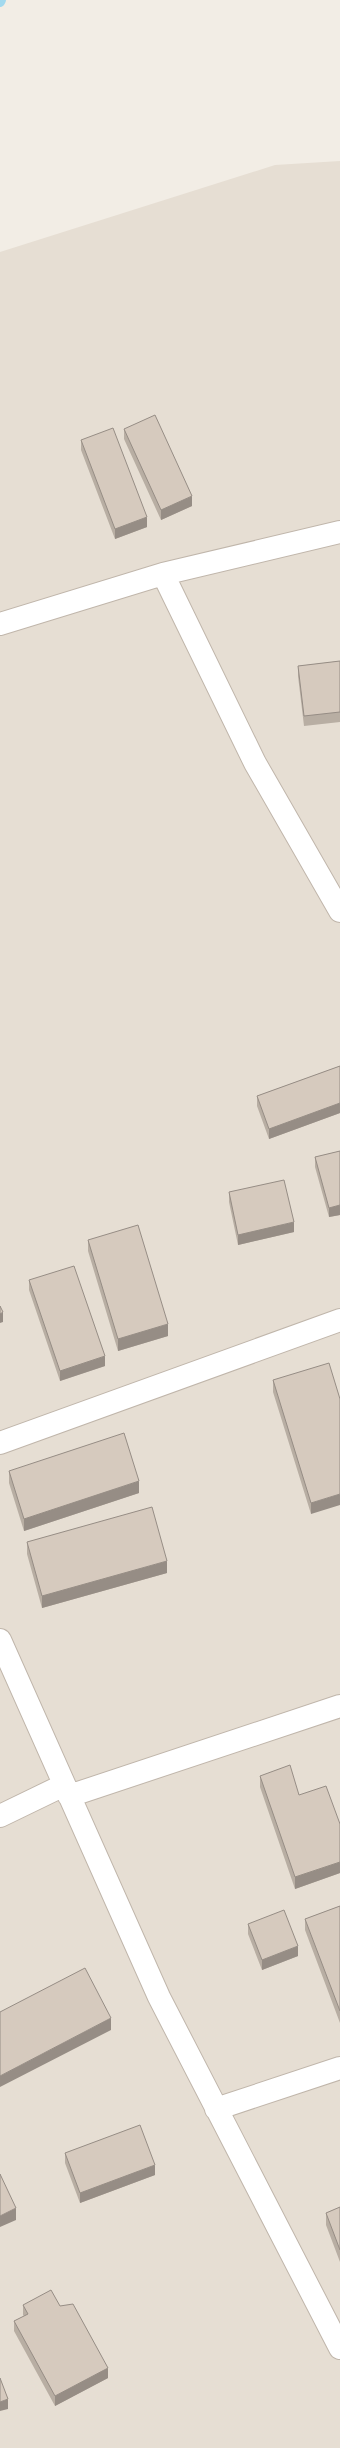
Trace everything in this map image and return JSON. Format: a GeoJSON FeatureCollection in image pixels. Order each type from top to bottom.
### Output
{"type":"FeatureCollection","features":[{"type":"Feature","properties":{"kind":"street"},"geometry":{"type":"LineString","coordinates":[[0,624],[163,574],[340,532]]}},
{"type":"Feature","properties":{"kind":"street"},"geometry":{"type":"LineString","coordinates":[[163,574],[255,763],[340,911]]}},
{"type":"Feature","properties":{"kind":"street"},"geometry":{"type":"LineString","coordinates":[[0,1443],[340,1320]]}},
{"type":"Feature","properties":{"kind":"street"},"geometry":{"type":"LineString","coordinates":[[0,1640],[159,1997],[340,2348]]}},
{"type":"Feature","properties":{"kind":"street"},"geometry":{"type":"LineString","coordinates":[[0,1816],[67,1790],[340,1706]]}},
{"type":"Feature","properties":{"kind":"street"},"geometry":{"type":"LineString","coordinates":[[216,2109],[340,2068]]}},
{"type":"Feature","properties":{"kind":"shaded area"},"geometry":{"type":"Polygon","coordinates":[[[340,161],[340,2448],[0,2448],[0,252],[275,165],[340,161]]]}},
{"type":"Feature","properties":{"kind":"building"},"geometry":{"type":"Polygon","coordinates":[[[155,415],[192,496],[161,510],[124,429],[155,415]]]}},
{"type":"Feature","properties":{"kind":"building"},"geometry":{"type":"Polygon","coordinates":[[[113,428],[147,517],[115,529],[81,440],[113,428]]]}},
{"type":"Feature","properties":{"kind":"building"},"geometry":{"type":"Polygon","coordinates":[[[340,661],[340,712],[304,716],[298,666],[340,661]]]}},
{"type":"Feature","properties":{"kind":"building"},"geometry":{"type":"Polygon","coordinates":[[[340,1066],[340,1103],[269,1129],[257,1096],[340,1066]]]}},
{"type":"Feature","properties":{"kind":"building"},"geometry":{"type":"Polygon","coordinates":[[[340,1151],[340,1205],[329,1208],[315,1157],[340,1151]]]}},
{"type":"Feature","properties":{"kind":"building"},"geometry":{"type":"Polygon","coordinates":[[[284,1180],[294,1222],[238,1235],[229,1192],[284,1180]]]}},
{"type":"Feature","properties":{"kind":"building"},"geometry":{"type":"Polygon","coordinates":[[[138,1225],[168,1324],[118,1339],[88,1240],[138,1225]]]}},
{"type":"Feature","properties":{"kind":"building"},"geometry":{"type":"Polygon","coordinates":[[[74,1266],[105,1356],[60,1371],[29,1280],[74,1266]]]}},
{"type":"Feature","properties":{"kind":"building"},"geometry":{"type":"Polygon","coordinates":[[[0,1306],[3,1312],[0,1314],[0,1306]]]}},
{"type":"Feature","properties":{"kind":"building"},"geometry":{"type":"Polygon","coordinates":[[[329,1363],[340,1399],[340,1494],[311,1503],[273,1380],[329,1363]]]}},
{"type":"Feature","properties":{"kind":"building"},"geometry":{"type":"Polygon","coordinates":[[[124,1433],[139,1481],[24,1519],[9,1471],[124,1433]]]}},
{"type":"Feature","properties":{"kind":"building"},"geometry":{"type":"Polygon","coordinates":[[[152,1507],[167,1561],[42,1596],[27,1542],[152,1507]]]}},
{"type":"Feature","properties":{"kind":"building"},"geometry":{"type":"Polygon","coordinates":[[[290,1765],[299,1795],[326,1786],[340,1824],[340,1862],[295,1877],[260,1776],[290,1765]]]}},
{"type":"Feature","properties":{"kind":"building"},"geometry":{"type":"Polygon","coordinates":[[[340,1906],[340,2011],[305,1919],[340,1906]]]}},
{"type":"Feature","properties":{"kind":"building"},"geometry":{"type":"Polygon","coordinates":[[[284,1910],[298,1946],[262,1960],[248,1924],[284,1910]]]}},
{"type":"Feature","properties":{"kind":"building"},"geometry":{"type":"Polygon","coordinates":[[[85,1968],[111,2018],[0,2076],[0,2012],[85,1968]]]}},
{"type":"Feature","properties":{"kind":"building"},"geometry":{"type":"Polygon","coordinates":[[[140,2125],[155,2165],[80,2193],[65,2153],[140,2125]]]}},
{"type":"Feature","properties":{"kind":"building"},"geometry":{"type":"Polygon","coordinates":[[[0,2174],[16,2208],[0,2216],[0,2174]]]}},
{"type":"Feature","properties":{"kind":"building"},"geometry":{"type":"Polygon","coordinates":[[[340,2207],[340,2250],[326,2213],[340,2207]]]}},
{"type":"Feature","properties":{"kind":"building"},"geometry":{"type":"Polygon","coordinates":[[[51,2290],[60,2306],[73,2304],[108,2368],[55,2396],[14,2321],[28,2314],[23,2305],[51,2290]]]}},
{"type":"Feature","properties":{"kind":"building"},"geometry":{"type":"Polygon","coordinates":[[[0,2378],[8,2399],[0,2402],[0,2378]]]}}]}
